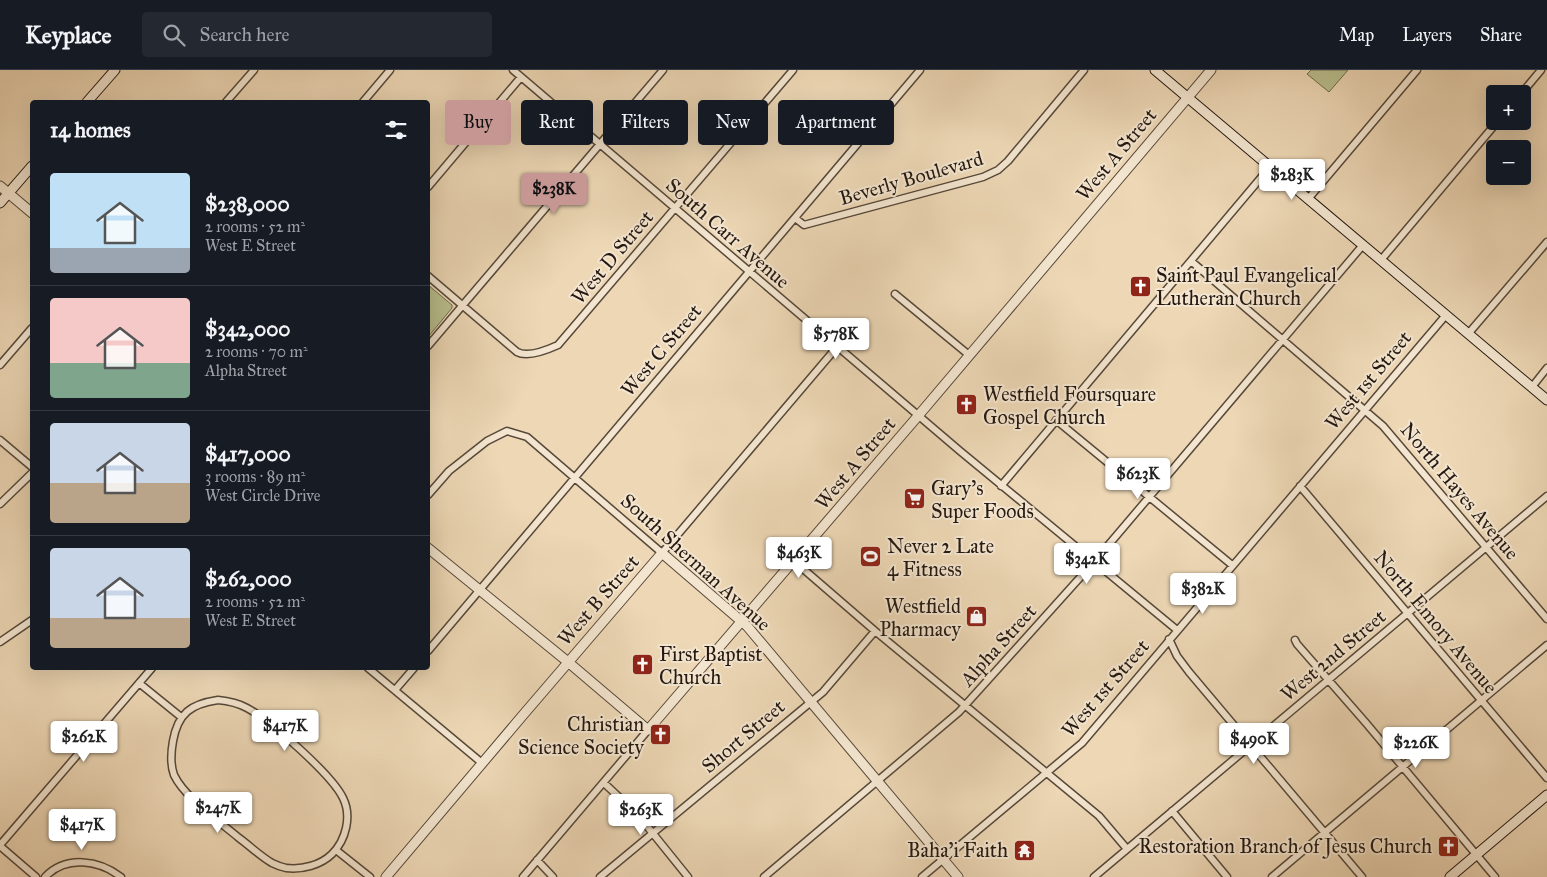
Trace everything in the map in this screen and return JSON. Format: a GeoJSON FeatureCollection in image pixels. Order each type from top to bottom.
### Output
{"type":"FeatureCollection","features":[{"type":"Feature","properties":{"kind":"street"},"geometry":{"type":"LineString","coordinates":[[89,100],[115,70]]}},
{"type":"Feature","properties":{"kind":"street"},"geometry":{"type":"LineString","coordinates":[[228,100],[254,70]]}},
{"type":"Feature","properties":{"kind":"street"},"geometry":{"type":"LineString","coordinates":[[366,100],[390,70]]}},
{"type":"Feature","properties":{"kind":"street","name":"South Carr Avenue"},"geometry":{"type":"LineString","coordinates":[[513,70],[918,416],[1177,630]]}},
{"type":"Feature","properties":{"kind":"street"},"geometry":{"type":"LineString","coordinates":[[430,344],[663,70]]}},
{"type":"Feature","properties":{"kind":"street","name":"West D Street"},"geometry":{"type":"LineString","coordinates":[[462,305],[522,355],[539,352],[558,345],[793,70]]}},
{"type":"Feature","properties":{"kind":"street","name":"West C Street"},"geometry":{"type":"LineString","coordinates":[[430,649],[920,70]]}},
{"type":"Feature","properties":{"kind":"street","name":"Beverly Boulevard"},"geometry":{"type":"LineString","coordinates":[[795,218],[804,225],[983,177],[998,170],[1008,161],[1084,70]]}},
{"type":"Feature","properties":{"kind":"street"},"geometry":{"type":"LineString","coordinates":[[1155,70],[1547,400]]}},
{"type":"Feature","properties":{"kind":"street","name":"West A Street"},"geometry":{"type":"LineString","coordinates":[[523,877],[918,416],[1211,70]]}},
{"type":"Feature","properties":{"kind":"street"},"geometry":{"type":"LineString","coordinates":[[1308,199],[1417,70]]}},
{"type":"Feature","properties":{"kind":"street"},"geometry":{"type":"LineString","coordinates":[[1528,85],[1541,70]]}},
{"type":"Feature","properties":{"kind":"street"},"geometry":{"type":"LineString","coordinates":[[430,185],[521,77]]}},
{"type":"Feature","properties":{"kind":"street"},"geometry":{"type":"LineString","coordinates":[[1380,260],[1490,130]]}},
{"type":"Feature","properties":{"kind":"street"},"geometry":{"type":"LineString","coordinates":[[1001,486],[1270,167]]}},
{"type":"Feature","properties":{"kind":"street"},"geometry":{"type":"LineString","coordinates":[[0,204],[30,168]]}},
{"type":"Feature","properties":{"kind":"street"},"geometry":{"type":"LineString","coordinates":[[0,186],[30,211]]}},
{"type":"Feature","properties":{"kind":"street"},"geometry":{"type":"LineString","coordinates":[[1468,334],[1547,242]]}},
{"type":"Feature","properties":{"kind":"street","name":"Alpha Street"},"geometry":{"type":"LineString","coordinates":[[764,877],[965,705],[1094,562],[1363,245]]}},
{"type":"Feature","properties":{"kind":"street","name":"North Hayes Avenue"},"geometry":{"type":"LineString","coordinates":[[1190,261],[1383,426],[1547,619]]}},
{"type":"Feature","properties":{"kind":"street"},"geometry":{"type":"LineString","coordinates":[[430,278],[462,305]]}},
{"type":"Feature","properties":{"kind":"street"},"geometry":{"type":"LineString","coordinates":[[895,294],[969,355]]}},
{"type":"Feature","properties":{"kind":"street","name":"West 1st Street"},"geometry":{"type":"LineString","coordinates":[[922,877],[1082,743],[1446,315]]}},
{"type":"Feature","properties":{"kind":"street"},"geometry":{"type":"LineString","coordinates":[[0,365],[30,330]]}},
{"type":"Feature","properties":{"kind":"street","name":"West B Street"},"geometry":{"type":"LineString","coordinates":[[386,877],[838,348]]}},
{"type":"Feature","properties":{"kind":"street"},"geometry":{"type":"LineString","coordinates":[[1532,387],[1547,368]]}},
{"type":"Feature","properties":{"kind":"street"},"geometry":{"type":"LineString","coordinates":[[1056,420],[1232,565]]}},
{"type":"Feature","properties":{"kind":"street","name":"South Sherman Avenue"},"geometry":{"type":"LineString","coordinates":[[430,493],[449,471],[487,441],[507,431],[527,437],[742,622],[958,877]]}},
{"type":"Feature","properties":{"kind":"street"},"geometry":{"type":"LineString","coordinates":[[0,440],[30,465]]}},
{"type":"Feature","properties":{"kind":"street"},"geometry":{"type":"LineString","coordinates":[[0,504],[30,475]]}},
{"type":"Feature","properties":{"kind":"street","name":"North Emory Avenue"},"geometry":{"type":"LineString","coordinates":[[1300,486],[1547,778]]}},
{"type":"Feature","properties":{"kind":"street","name":"West 2nd Street"},"geometry":{"type":"LineString","coordinates":[[1094,877],[1547,496]]}},
{"type":"Feature","properties":{"kind":"street"},"geometry":{"type":"LineString","coordinates":[[430,550],[648,730]]}},
{"type":"Feature","properties":{"kind":"street"},"geometry":{"type":"LineString","coordinates":[[794,561],[875,631],[1099,816],[1127,849]]}},
{"type":"Feature","properties":{"kind":"street"},"geometry":{"type":"LineString","coordinates":[[0,642],[30,621]]}},
{"type":"Feature","properties":{"kind":"street","name":"Short Street"},"geometry":{"type":"LineString","coordinates":[[600,877],[823,692],[875,631]]}},
{"type":"Feature","properties":{"kind":"street"},"geometry":{"type":"LineString","coordinates":[[1169,639],[1177,656],[1189,672],[1362,877]]}},
{"type":"Feature","properties":{"kind":"street"},"geometry":{"type":"LineString","coordinates":[[1295,640],[1495,877]]}},
{"type":"Feature","properties":{"kind":"street"},"geometry":{"type":"LineString","coordinates":[[1272,877],[1547,645]]}},
{"type":"Feature","properties":{"kind":"street"},"geometry":{"type":"LineString","coordinates":[[36,877],[0,845],[150,670]]}},
{"type":"Feature","properties":{"kind":"street"},"geometry":{"type":"LineString","coordinates":[[370,670],[482,763]]}},
{"type":"Feature","properties":{"kind":"street"},"geometry":{"type":"LineString","coordinates":[[395,690],[412,670]]}},
{"type":"Feature","properties":{"kind":"street"},"geometry":{"type":"LineString","coordinates":[[139,682],[181,717]]}},
{"type":"Feature","properties":{"kind":"street"},"geometry":{"type":"LineString","coordinates":[[230,701],[256,714],[285,738],[328,776],[344,799],[348,817],[345,834],[336,850],[328,857],[308,867],[285,868],[273,864],[263,857],[213,816],[183,788],[174,774],[170,760],[175,727],[181,717],[192,707],[204,702],[230,701]]}},
{"type":"Feature","properties":{"kind":"street"},"geometry":{"type":"LineString","coordinates":[[604,783],[638,815],[688,877]]}},
{"type":"Feature","properties":{"kind":"street"},"geometry":{"type":"LineString","coordinates":[[1450,877],[1547,795]]}},
{"type":"Feature","properties":{"kind":"street"},"geometry":{"type":"LineString","coordinates":[[1172,812],[1227,877]]}},
{"type":"Feature","properties":{"kind":"street"},"geometry":{"type":"LineString","coordinates":[[336,850],[370,877]]}},
{"type":"Feature","properties":{"kind":"street"},"geometry":{"type":"LineString","coordinates":[[537,860],[553,877]]}},
{"type":"Feature","properties":{"kind":"street"},"geometry":{"type":"LineString","coordinates":[[45,877],[64,864],[83,861],[96,864],[121,877]]}},
{"type":"Feature","properties":{"kind":"green space"},"geometry":{"type":"Polygon","coordinates":[[[1311,70],[1348,70],[1329,92],[1307,74],[1311,70]]]}},
{"type":"Feature","properties":{"kind":"green space"},"geometry":{"type":"Polygon","coordinates":[[[430,287],[452,305],[452,308],[430,335],[430,287]]]}},
{"type":"Feature","properties":{"kind":"place","name":"Saint Paul Evangelical Lutheran Church"},"geometry":{"type":"Point","coordinates":[1140,286]}},
{"type":"Feature","properties":{"kind":"place","name":"Westfield Foursquare Gospel Church"},"geometry":{"type":"Point","coordinates":[967,405]}},
{"type":"Feature","properties":{"kind":"place","name":"Gary's Super Foods"},"geometry":{"type":"Point","coordinates":[915,499]}},
{"type":"Feature","properties":{"kind":"place","name":"Never 2 Late 4 Fitness"},"geometry":{"type":"Point","coordinates":[871,557]}},
{"type":"Feature","properties":{"kind":"place","name":"Westfield Pharmacy"},"geometry":{"type":"Point","coordinates":[977,617]}},
{"type":"Feature","properties":{"kind":"place","name":"First Baptist Church"},"geometry":{"type":"Point","coordinates":[643,665]}},
{"type":"Feature","properties":{"kind":"place","name":"Christian Science Society"},"geometry":{"type":"Point","coordinates":[660,735]}},
{"type":"Feature","properties":{"kind":"place","name":"Restoration Branch of Jesus Church"},"geometry":{"type":"Point","coordinates":[1448,846]}},
{"type":"Feature","properties":{"kind":"place","name":"Baha'i Faith"},"geometry":{"type":"Point","coordinates":[1024,850]}}]}
